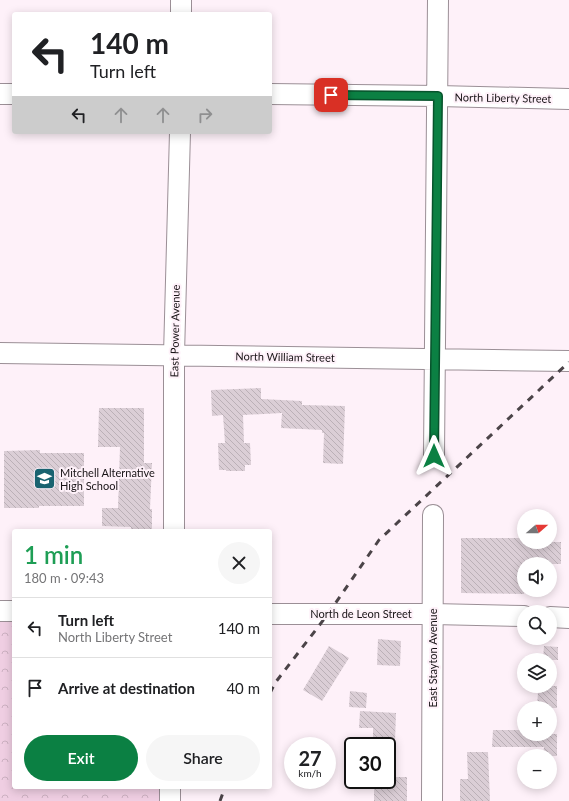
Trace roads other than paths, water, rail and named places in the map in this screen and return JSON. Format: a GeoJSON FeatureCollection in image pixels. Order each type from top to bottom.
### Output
{"type":"FeatureCollection","features":[{"type":"Feature","properties":{"kind":"street"},"geometry":{"type":"LineString","coordinates":[[181,0],[181,12]]}},
{"type":"Feature","properties":{"kind":"street"},"geometry":{"type":"LineString","coordinates":[[434,456],[438,0]]}},
{"type":"Feature","properties":{"kind":"street"},"geometry":{"type":"LineString","coordinates":[[0,94],[12,94]]}},
{"type":"Feature","properties":{"kind":"street","name":"North Liberty Street"},"geometry":{"type":"LineString","coordinates":[[272,94],[569,99]]}},
{"type":"Feature","properties":{"kind":"street","name":"East Power Avenue"},"geometry":{"type":"LineString","coordinates":[[174,529],[174,355],[180,134]]}},
{"type":"Feature","properties":{"kind":"street","name":"North William Street"},"geometry":{"type":"LineString","coordinates":[[0,353],[569,361]]}},
{"type":"Feature","properties":{"kind":"street","name":"East Stayton Avenue"},"geometry":{"type":"LineString","coordinates":[[432,801],[433,515]]}},
{"type":"Feature","properties":{"kind":"street"},"geometry":{"type":"LineString","coordinates":[[0,611],[12,611]]}},
{"type":"Feature","properties":{"kind":"street","name":"North de Leon Street"},"geometry":{"type":"LineString","coordinates":[[272,614],[433,614],[517,616]]}},
{"type":"Feature","properties":{"kind":"street"},"geometry":{"type":"LineString","coordinates":[[557,617],[569,618]]}},
{"type":"Feature","properties":{"kind":"street"},"geometry":{"type":"LineString","coordinates":[[170,789],[170,801]]}},
{"type":"Feature","properties":{"kind":"railway"},"geometry":{"type":"LineString","coordinates":[[272,689],[328,614],[379,540],[569,362]]}},
{"type":"Feature","properties":{"kind":"railway"},"geometry":{"type":"LineString","coordinates":[[220,801],[224,789]]}},
{"type":"Feature","properties":{"kind":"place","name":"Mitchell Alternative High School"},"geometry":{"type":"Point","coordinates":[44,479]}}]}
